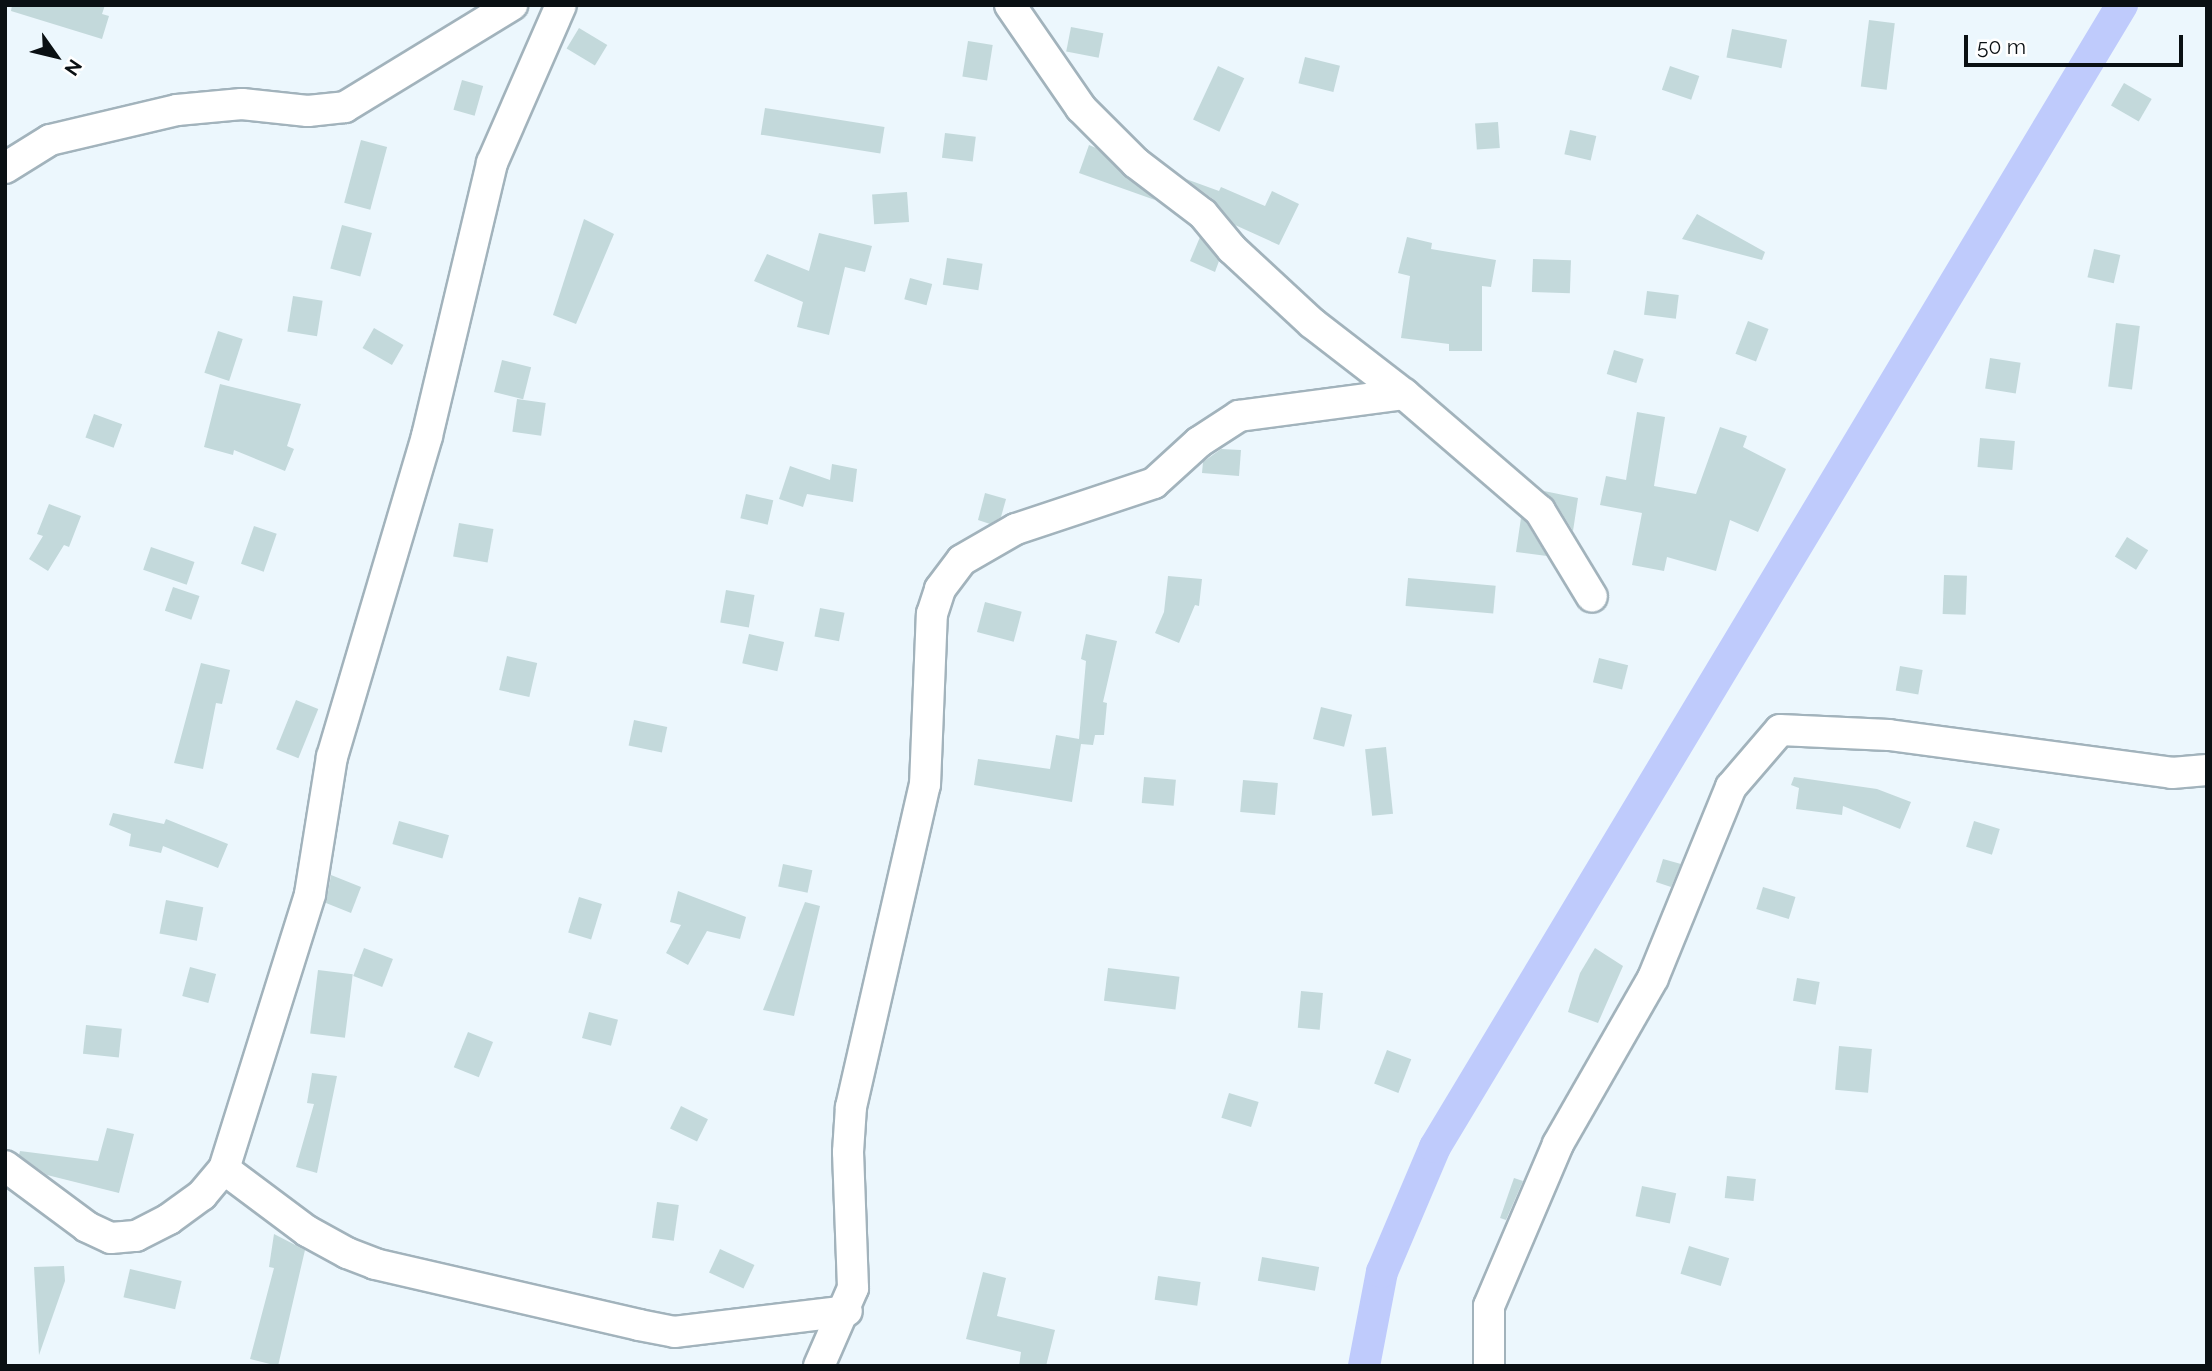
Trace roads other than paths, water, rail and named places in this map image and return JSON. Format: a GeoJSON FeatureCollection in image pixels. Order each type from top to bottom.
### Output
{"type":"FeatureCollection","features":[{"type":"Feature","properties":{"kind":"street"},"geometry":{"type":"LineString","coordinates":[[5,168],[50,140],[177,110],[242,104],[308,111],[345,107],[512,5]]}},
{"type":"Feature","properties":{"kind":"street"},"geometry":{"type":"LineString","coordinates":[[5,1166],[87,1227],[111,1238],[136,1236],[169,1219],[202,1195],[224,1169],[310,894],[332,757],[427,436],[492,163],[561,5]]}},
{"type":"Feature","properties":{"kind":"street"},"geometry":{"type":"LineString","coordinates":[[1010,5],[1081,108],[1136,163],[1203,215],[1231,249],[1312,323],[1404,394],[1539,512],[1592,597]]}},
{"type":"Feature","properties":{"kind":"street"},"geometry":{"type":"LineString","coordinates":[[819,1366],[847,1311],[855,1264],[848,1152],[851,1107],[925,785],[932,614],[940,589],[962,561],[1016,529],[1154,483],[1199,442],[1239,416],[1404,394]]}},
{"type":"Feature","properties":{"kind":"street"},"geometry":{"type":"LineString","coordinates":[[1489,1366],[1489,1306],[1558,1144],[1653,978],[1731,787],[1780,730],[1889,735],[2172,773],[2207,770]]}},
{"type":"Feature","properties":{"kind":"street"},"geometry":{"type":"LineString","coordinates":[[224,1169],[307,1231],[366,1260],[639,1325],[674,1332],[847,1311]]}},
{"type":"Feature","properties":{"kind":"waterway"},"geometry":{"type":"LineString","coordinates":[[1364,1366],[1382,1272],[1435,1147],[2122,5]]}}]}
